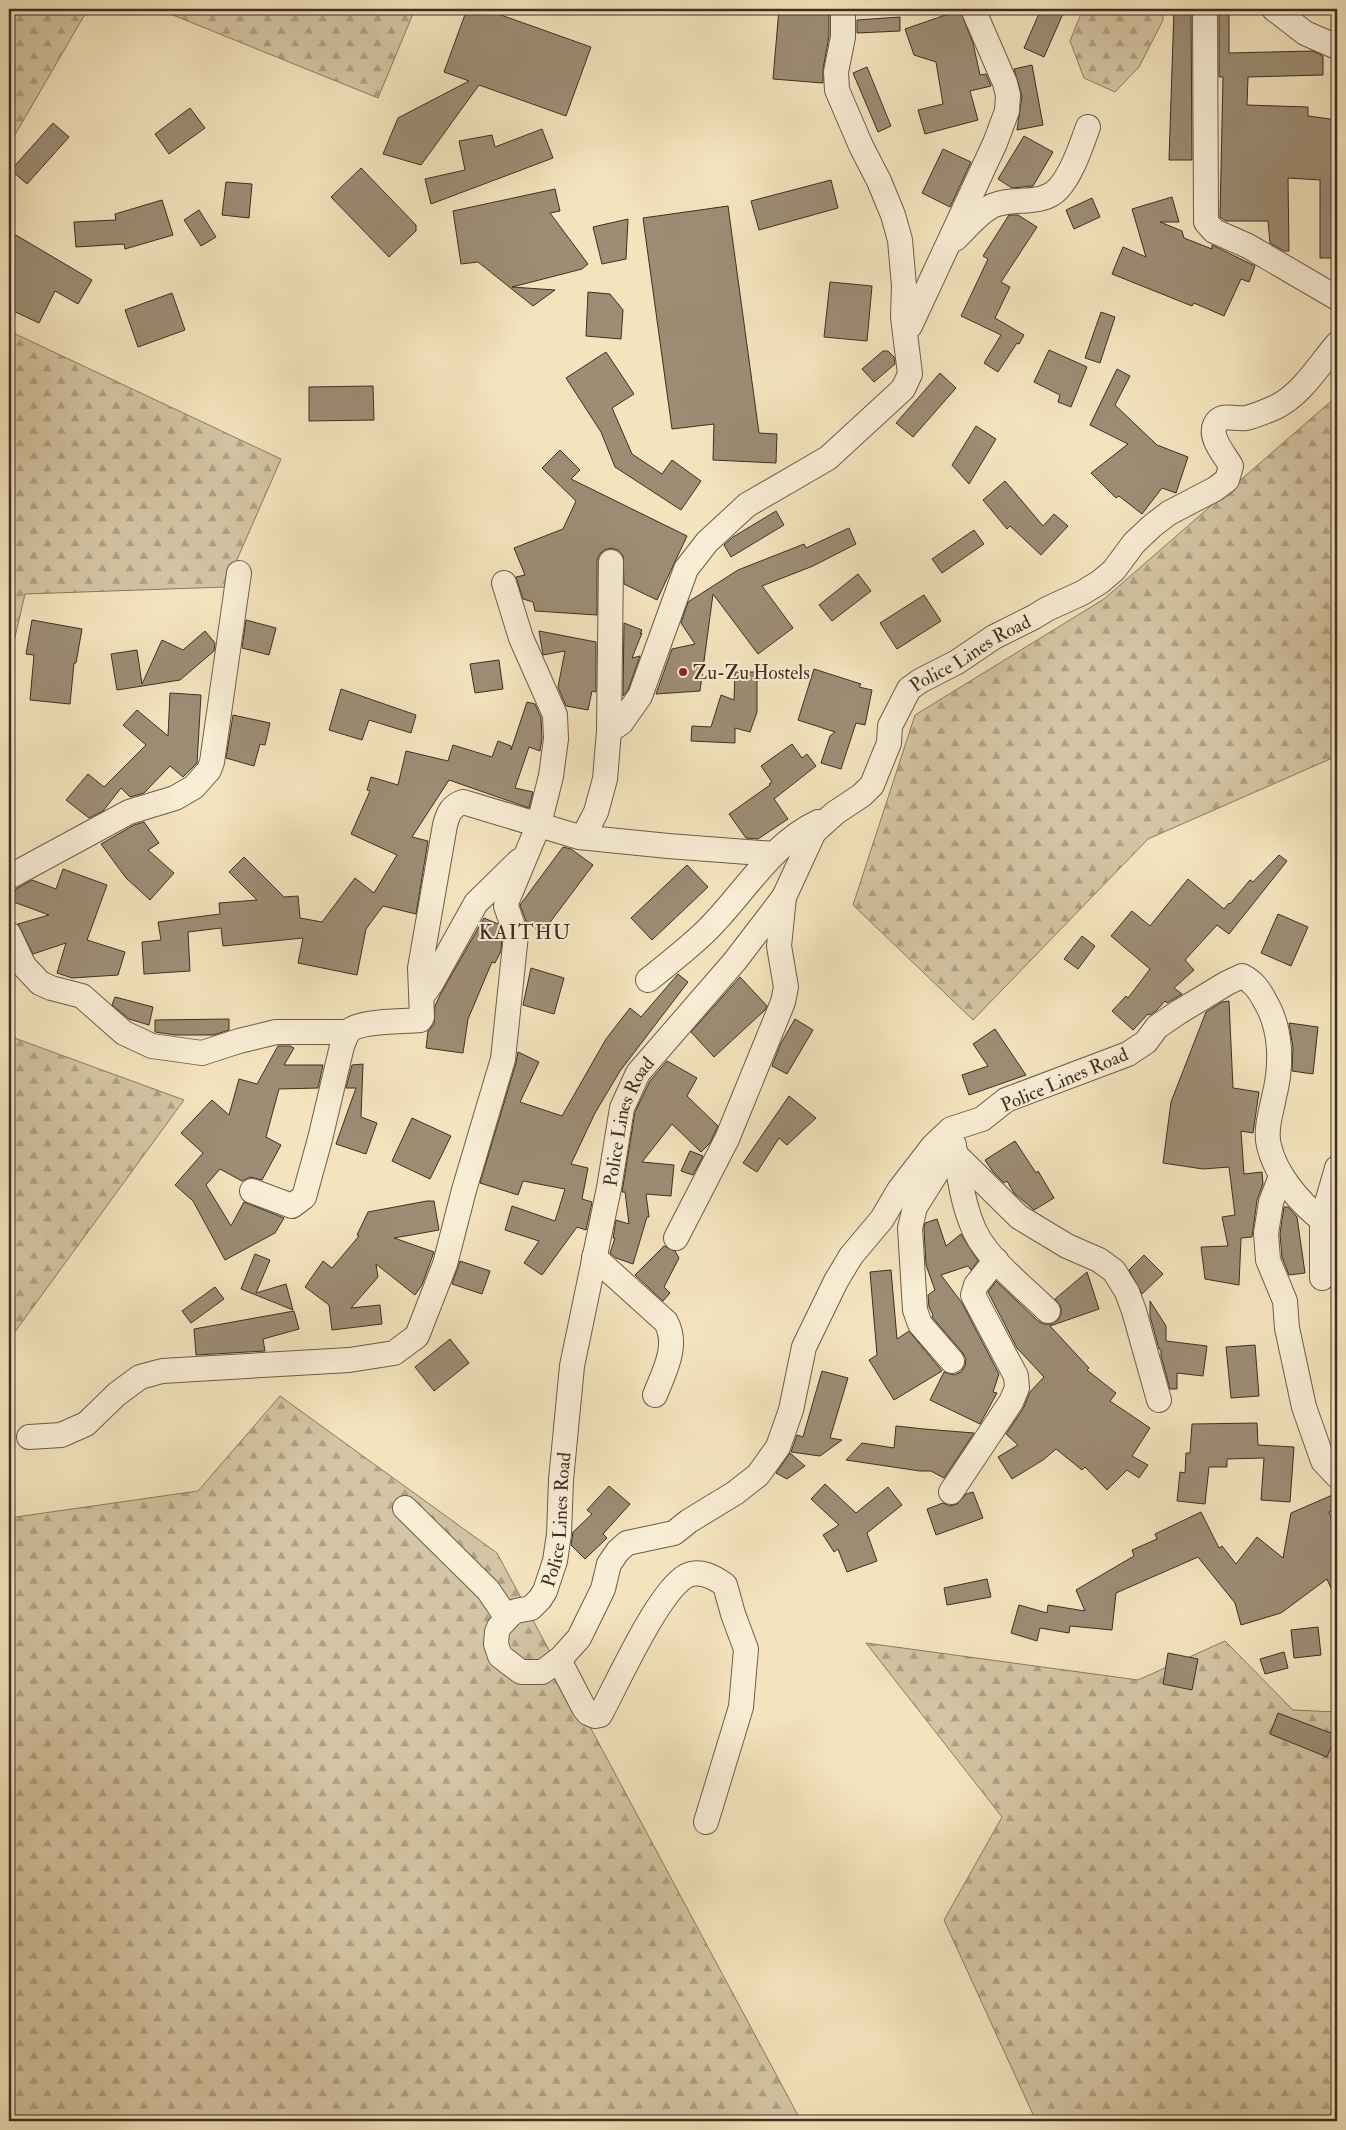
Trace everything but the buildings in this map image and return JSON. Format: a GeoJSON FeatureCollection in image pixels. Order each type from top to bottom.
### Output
{"type":"FeatureCollection","features":[{"type":"Feature","properties":{"kind":"street"},"geometry":{"type":"LineString","coordinates":[[609,731],[621,723],[640,696],[686,569],[707,542],[747,505],[828,458],[904,389],[910,374],[903,317],[904,286],[893,214],[880,181],[861,146],[837,90],[836,72],[843,38],[843,9]]}},
{"type":"Feature","properties":{"kind":"street"},"geometry":{"type":"LineString","coordinates":[[905,330],[910,326],[1008,111],[1008,96],[1005,83],[973,9]]}},
{"type":"Feature","properties":{"kind":"street"},"geometry":{"type":"LineString","coordinates":[[1205,9],[1206,222],[1214,231],[1248,246],[1337,298]]}},
{"type":"Feature","properties":{"kind":"street"},"geometry":{"type":"LineString","coordinates":[[1274,9],[1305,33],[1337,47]]}},
{"type":"Feature","properties":{"kind":"street"},"geometry":{"type":"LineString","coordinates":[[944,249],[992,206],[1034,200],[1058,189],[1072,165],[1088,127]]}},
{"type":"Feature","properties":{"kind":"street","name":"Police Lines Road"},"geometry":{"type":"LineString","coordinates":[[1322,1220],[1282,1176],[1269,1146],[1268,1128],[1278,1071],[1277,1025],[1258,988],[1250,980],[1242,976],[1227,983],[1157,1027],[1146,1042],[1128,1054],[1006,1100],[953,1143],[932,1146],[882,1219],[851,1256],[836,1281],[804,1347],[791,1410],[778,1447],[758,1475],[735,1493],[689,1521],[674,1533],[627,1543],[618,1551],[609,1564],[603,1589],[579,1638],[559,1660],[542,1672],[521,1672],[500,1656],[496,1644],[496,1632],[507,1618],[516,1611],[531,1608],[540,1599],[545,1591],[555,1561],[559,1534],[561,1480],[572,1366],[609,1188],[622,1108],[638,1073],[735,960],[784,897],[814,832],[835,813],[862,795],[872,785],[889,743],[890,726],[909,690],[920,681],[957,662],[994,637],[1088,590],[1114,570],[1134,543],[1152,526],[1169,513],[1215,489],[1227,480],[1231,466],[1214,436],[1215,424],[1222,417],[1246,418],[1276,407],[1292,398],[1337,344]]}},
{"type":"Feature","properties":{"kind":"street"},"geometry":{"type":"LineString","coordinates":[[583,837],[596,812],[605,779],[609,731],[611,562]]}},
{"type":"Feature","properties":{"kind":"street"},"geometry":{"type":"LineString","coordinates":[[9,877],[129,812],[175,798],[194,787],[209,770],[212,762],[239,573]]}},
{"type":"Feature","properties":{"kind":"street"},"geometry":{"type":"LineString","coordinates":[[29,1437],[61,1435],[86,1424],[117,1394],[140,1377],[162,1372],[349,1360],[394,1353],[417,1336],[445,1264],[464,1190],[503,1059],[516,935],[506,902],[539,824],[555,755],[555,715],[521,638],[504,583]]}},
{"type":"Feature","properties":{"kind":"street"},"geometry":{"type":"LineString","coordinates":[[252,1191],[292,1206],[304,1197],[342,1046],[348,1032],[355,1027],[376,1023],[420,1020],[423,1015],[420,968],[449,812],[456,804],[463,802],[583,837],[774,854]]}},
{"type":"Feature","properties":{"kind":"street"},"geometry":{"type":"LineString","coordinates":[[648,980],[704,933],[774,854],[803,829],[835,813]]}},
{"type":"Feature","properties":{"kind":"street"},"geometry":{"type":"LineString","coordinates":[[422,996],[431,984],[476,903],[526,854]]}},
{"type":"Feature","properties":{"kind":"street"},"geometry":{"type":"LineString","coordinates":[[676,1238],[727,1139],[783,1002],[786,987],[779,946],[784,897]]}},
{"type":"Feature","properties":{"kind":"street"},"geometry":{"type":"LineString","coordinates":[[9,934],[24,966],[40,983],[50,988],[82,996],[124,1033],[152,1046],[202,1053],[276,1032],[348,1032]]}},
{"type":"Feature","properties":{"kind":"street"},"geometry":{"type":"LineString","coordinates":[[953,1143],[971,1224],[989,1253],[1048,1310]]}},
{"type":"Feature","properties":{"kind":"street"},"geometry":{"type":"LineString","coordinates":[[952,1361],[920,1324],[915,1310],[910,1228],[915,1207],[953,1143]]}},
{"type":"Feature","properties":{"kind":"street"},"geometry":{"type":"LineString","coordinates":[[953,1143],[1019,1217],[1067,1246],[1099,1260],[1114,1271],[1127,1292],[1134,1311],[1159,1400]]}},
{"type":"Feature","properties":{"kind":"street"},"geometry":{"type":"LineString","coordinates":[[1322,1278],[1322,1220],[1337,1168]]}},
{"type":"Feature","properties":{"kind":"street"},"geometry":{"type":"LineString","coordinates":[[1282,1176],[1271,1202],[1266,1232],[1268,1260],[1285,1301],[1287,1328],[1304,1407],[1323,1461],[1337,1476]]}},
{"type":"Feature","properties":{"kind":"street"},"geometry":{"type":"LineString","coordinates":[[594,1257],[666,1322],[671,1332],[672,1348],[656,1395]]}},
{"type":"Feature","properties":{"kind":"street"},"geometry":{"type":"LineString","coordinates":[[951,1492],[1011,1402],[1017,1388],[1016,1376],[973,1295],[976,1285],[996,1260]]}},
{"type":"Feature","properties":{"kind":"street"},"geometry":{"type":"LineString","coordinates":[[405,1508],[488,1590],[507,1618]]}},
{"type":"Feature","properties":{"kind":"street"},"geometry":{"type":"LineString","coordinates":[[559,1660],[588,1713],[595,1716],[600,1715],[651,1620],[672,1590],[686,1576],[698,1574],[711,1576],[725,1585],[746,1649],[741,1707],[706,1822]]}},
{"type":"Feature","properties":{"kind":"green space"},"geometry":{"type":"Polygon","coordinates":[[[9,9],[88,9],[9,145],[9,9]]]}},
{"type":"Feature","properties":{"kind":"green space"},"geometry":{"type":"Polygon","coordinates":[[[158,9],[415,9],[378,98],[158,9]]]}},
{"type":"Feature","properties":{"kind":"green space"},"geometry":{"type":"Polygon","coordinates":[[[1083,9],[1163,9],[1163,20],[1139,67],[1115,92],[1084,78],[1070,41],[1083,9]]]}},
{"type":"Feature","properties":{"kind":"green space"},"geometry":{"type":"Polygon","coordinates":[[[9,331],[281,459],[225,587],[25,594],[9,663],[9,331]]]}},
{"type":"Feature","properties":{"kind":"green space"},"geometry":{"type":"Polygon","coordinates":[[[1337,396],[1337,756],[1148,839],[973,1020],[853,905],[915,715],[1104,599],[1337,396]]]}},
{"type":"Feature","properties":{"kind":"green space"},"geometry":{"type":"Polygon","coordinates":[[[9,1036],[184,1100],[9,1340],[9,1036]]]}},
{"type":"Feature","properties":{"kind":"green space"},"geometry":{"type":"Polygon","coordinates":[[[280,1396],[497,1553],[801,2121],[9,2121],[9,1518],[198,1491],[280,1396]]]}},
{"type":"Feature","properties":{"kind":"green space"},"geometry":{"type":"Polygon","coordinates":[[[1225,1641],[1293,1710],[1337,1712],[1337,2121],[1036,2121],[944,1920],[1002,1817],[866,1643],[1138,1680],[1225,1641]]]}},
{"type":"Feature","properties":{"kind":"place","name":"Zu-Zu Hostels"},"geometry":{"type":"Point","coordinates":[683,672]}},
{"type":"Feature","properties":{"kind":"district","name":"KAITHU"},"geometry":{"type":"Point","coordinates":[525,932]}}]}
